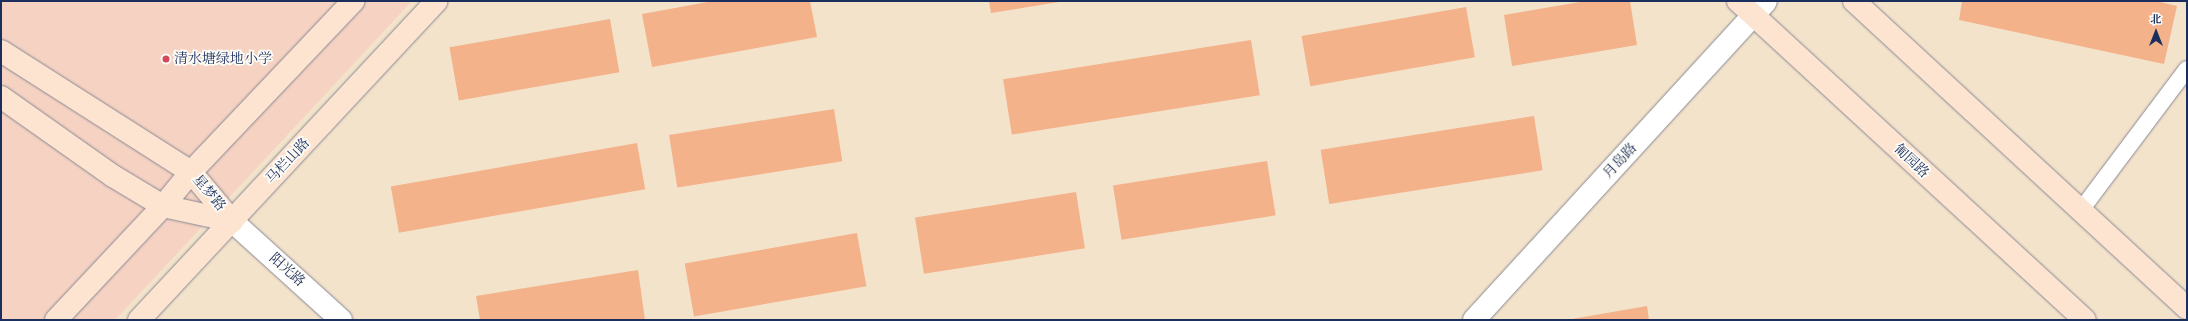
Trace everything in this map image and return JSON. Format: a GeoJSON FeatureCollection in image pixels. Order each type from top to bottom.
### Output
{"type":"FeatureCollection","features":[{"type":"Feature","properties":{"kind":"main road"},"geometry":{"type":"LineString","coordinates":[[56,320],[163,206],[191,172],[353,1]]}},
{"type":"Feature","properties":{"kind":"main road","name":"马栏山路"},"geometry":{"type":"LineString","coordinates":[[139,320],[436,1]]}},
{"type":"Feature","properties":{"kind":"main road","name":"匍园路"},"geometry":{"type":"LineString","coordinates":[[1738,1],[1760,9],[2085,320]]}},
{"type":"Feature","properties":{"kind":"main road"},"geometry":{"type":"LineString","coordinates":[[1854,1],[2187,308]]}},
{"type":"Feature","properties":{"kind":"main road","name":"星梦路"},"geometry":{"type":"LineString","coordinates":[[1,51],[191,172],[232,221]]}},
{"type":"Feature","properties":{"kind":"main road","name":"星梦路"},"geometry":{"type":"LineString","coordinates":[[1,96],[113,176],[163,206],[232,221]]}},
{"type":"Feature","properties":{"kind":"street","name":"月岛路"},"geometry":{"type":"LineString","coordinates":[[1474,320],[1760,9]]}},
{"type":"Feature","properties":{"kind":"street","name":"阳光路"},"geometry":{"type":"LineString","coordinates":[[232,221],[342,320]]}},
{"type":"Feature","properties":{"kind":"lane"},"geometry":{"type":"LineString","coordinates":[[2081,210],[2187,68]]}},
{"type":"Feature","properties":{"kind":"shaded area"},"geometry":{"type":"Polygon","coordinates":[[[1,1],[412,1],[115,320],[1,320],[1,1]]]}},
{"type":"Feature","properties":{"kind":"building"},"geometry":{"type":"Polygon","coordinates":[[[713,1],[810,1],[817,37],[652,67],[642,14],[713,1]]]}},
{"type":"Feature","properties":{"kind":"building"},"geometry":{"type":"Polygon","coordinates":[[[989,1],[1059,1],[1059,2],[991,13],[989,1]]]}},
{"type":"Feature","properties":{"kind":"building"},"geometry":{"type":"Polygon","coordinates":[[[1586,1],[1630,1],[1637,45],[1512,66],[1504,15],[1586,1]]]}},
{"type":"Feature","properties":{"kind":"building"},"geometry":{"type":"Polygon","coordinates":[[[1962,1],[2156,1],[2177,6],[2164,64],[1959,20],[1962,1]]]}},
{"type":"Feature","properties":{"kind":"building"},"geometry":{"type":"Polygon","coordinates":[[[1466,7],[1475,57],[1310,86],[1302,36],[1466,7]]]}},
{"type":"Feature","properties":{"kind":"building"},"geometry":{"type":"Polygon","coordinates":[[[610,19],[619,72],[459,100],[449,47],[610,19]]]}},
{"type":"Feature","properties":{"kind":"building"},"geometry":{"type":"Polygon","coordinates":[[[1251,40],[1260,95],[1012,135],[1003,79],[1251,40]]]}},
{"type":"Feature","properties":{"kind":"building"},"geometry":{"type":"Polygon","coordinates":[[[834,109],[842,161],[677,187],[669,135],[834,109]]]}},
{"type":"Feature","properties":{"kind":"building"},"geometry":{"type":"Polygon","coordinates":[[[1534,116],[1543,170],[1329,204],[1321,150],[1534,116]]]}},
{"type":"Feature","properties":{"kind":"building"},"geometry":{"type":"Polygon","coordinates":[[[637,143],[645,189],[399,233],[391,186],[637,143]]]}},
{"type":"Feature","properties":{"kind":"building"},"geometry":{"type":"Polygon","coordinates":[[[1267,161],[1276,215],[1122,240],[1113,185],[1267,161]]]}},
{"type":"Feature","properties":{"kind":"building"},"geometry":{"type":"Polygon","coordinates":[[[1076,192],[1085,248],[924,274],[915,217],[1076,192]]]}},
{"type":"Feature","properties":{"kind":"building"},"geometry":{"type":"Polygon","coordinates":[[[857,233],[866,286],[694,317],[685,263],[857,233]]]}},
{"type":"Feature","properties":{"kind":"building"},"geometry":{"type":"Polygon","coordinates":[[[638,270],[645,320],[480,320],[476,296],[638,270]]]}},
{"type":"Feature","properties":{"kind":"building"},"geometry":{"type":"Polygon","coordinates":[[[1647,306],[1649,320],[1572,320],[1572,319],[1647,306]]]}},
{"type":"Feature","properties":{"kind":"place","name":"清水塘绿地小学"},"geometry":{"type":"Point","coordinates":[166,59]}}]}
